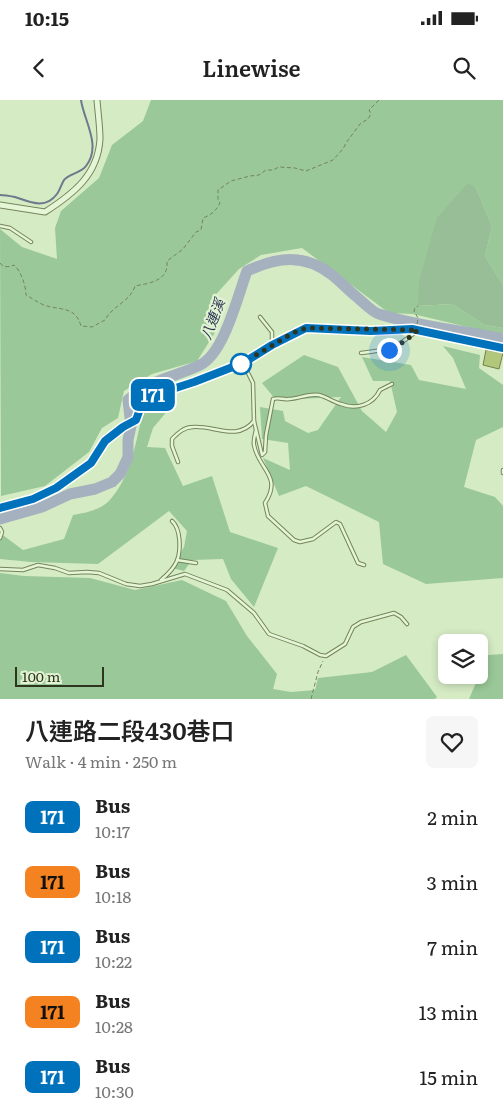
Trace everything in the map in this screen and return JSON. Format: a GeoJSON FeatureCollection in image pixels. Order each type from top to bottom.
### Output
{"type":"FeatureCollection","features":[{"type":"Feature","properties":{"kind":"street"},"geometry":{"type":"LineString","coordinates":[[0,205],[45,212],[74,190],[91,172],[96,161],[100,140],[97,100]]}},
{"type":"Feature","properties":{"kind":"street"},"geometry":{"type":"LineString","coordinates":[[0,508],[33,499],[62,484],[91,463],[105,441],[136,420],[146,400],[154,395],[243,363],[272,345],[306,328],[417,329],[503,348]]}},
{"type":"Feature","properties":{"kind":"lane"},"geometry":{"type":"LineString","coordinates":[[0,226],[10,228],[31,242]]}},
{"type":"Feature","properties":{"kind":"lane"},"geometry":{"type":"LineString","coordinates":[[260,317],[272,332],[272,345]]}},
{"type":"Feature","properties":{"kind":"lane"},"geometry":{"type":"LineString","coordinates":[[361,353],[389,350],[405,341],[417,329]]}},
{"type":"Feature","properties":{"kind":"lane"},"geometry":{"type":"LineString","coordinates":[[243,363],[253,384],[254,421],[262,455],[266,452],[266,435],[273,399],[286,400],[320,395],[341,405],[355,407],[364,405],[376,397],[380,390],[392,384]]}},
{"type":"Feature","properties":{"kind":"lane"},"geometry":{"type":"LineString","coordinates":[[178,462],[172,446],[172,439],[181,430],[193,426],[224,432],[236,431],[249,427],[254,421]]}},
{"type":"Feature","properties":{"kind":"lane"},"geometry":{"type":"LineString","coordinates":[[256,430],[254,446],[273,484],[270,495],[265,503],[268,516],[294,540],[300,542],[314,538],[336,522],[340,524],[358,563],[364,565]]}},
{"type":"Feature","properties":{"kind":"lane"},"geometry":{"type":"LineString","coordinates":[[158,582],[169,573],[177,560],[180,539],[176,524],[172,521]]}},
{"type":"Feature","properties":{"kind":"lane"},"geometry":{"type":"LineString","coordinates":[[0,528],[2,532],[0,538]]}},
{"type":"Feature","properties":{"kind":"lane"},"geometry":{"type":"LineString","coordinates":[[177,560],[196,563]]}},
{"type":"Feature","properties":{"kind":"lane"},"geometry":{"type":"LineString","coordinates":[[0,569],[22,570],[38,565],[69,573],[99,572],[126,584],[140,586],[186,574],[227,590],[254,614],[269,634],[326,656],[345,644],[353,627],[361,622],[394,613],[407,624]]}},
{"type":"Feature","properties":{"kind":"path"},"geometry":{"type":"LineString","coordinates":[[0,263],[11,267],[14,265],[19,269],[26,289],[26,295],[41,304],[69,310],[78,317],[81,326],[92,327],[105,320],[108,314],[133,293],[135,286],[157,281],[164,276],[167,261],[183,249],[196,232],[201,230],[203,218],[212,214],[217,208],[220,203],[218,200],[218,190],[232,181],[259,175],[266,170],[273,170],[279,167],[306,171],[319,164],[333,160],[360,124],[368,120],[371,114],[370,107],[379,100]]}},
{"type":"Feature","properties":{"kind":"path"},"geometry":{"type":"LineString","coordinates":[[417,329],[418,318],[414,311],[418,306]]}},
{"type":"Feature","properties":{"kind":"path"},"geometry":{"type":"LineString","coordinates":[[312,699],[318,672],[326,656]]}},
{"type":"Feature","properties":{"kind":"green space"},"geometry":{"type":"Polygon","coordinates":[[[151,100],[503,100],[503,285],[485,256],[492,226],[475,186],[419,306],[452,304],[485,325],[503,328],[503,333],[497,334],[413,314],[389,313],[302,248],[261,255],[239,269],[210,301],[216,331],[197,361],[152,374],[124,391],[118,418],[102,428],[89,452],[45,486],[1,496],[0,229],[22,247],[57,259],[55,228],[61,211],[99,178],[112,145],[143,121],[151,100]]]}},
{"type":"Feature","properties":{"kind":"green space"},"geometry":{"type":"Polygon","coordinates":[[[467,184],[475,186],[492,226],[485,256],[503,285],[503,328],[485,325],[452,304],[418,306],[419,281],[437,218],[467,184]]]}},
{"type":"Feature","properties":{"kind":"green space"},"geometry":{"type":"Polygon","coordinates":[[[443,346],[480,355],[479,368],[503,385],[503,427],[476,440],[464,487],[495,497],[503,506],[503,578],[426,584],[383,564],[379,522],[306,486],[279,496],[263,458],[290,470],[288,443],[262,439],[260,407],[283,411],[285,421],[308,433],[318,430],[341,397],[276,400],[262,383],[304,355],[338,367],[362,411],[386,432],[397,412],[390,381],[373,381],[362,357],[411,365],[419,380],[466,389],[453,358],[443,346]]]}},
{"type":"Feature","properties":{"kind":"green space"},"geometry":{"type":"Polygon","coordinates":[[[161,403],[169,409],[153,428],[147,447],[165,448],[183,486],[212,476],[230,532],[278,548],[254,607],[231,579],[223,559],[192,560],[184,571],[172,568],[184,547],[187,531],[169,511],[98,564],[0,559],[0,533],[23,550],[64,539],[73,515],[97,509],[109,501],[128,470],[143,411],[161,403]]]}},
{"type":"Feature","properties":{"kind":"green space"},"geometry":{"type":"Polygon","coordinates":[[[0,573],[24,576],[90,578],[135,590],[182,580],[226,601],[247,636],[277,674],[273,689],[291,692],[315,690],[318,678],[372,672],[406,655],[437,697],[435,699],[0,699],[0,573]]]}},
{"type":"Feature","properties":{"kind":"green space"},"geometry":{"type":"Polygon","coordinates":[[[503,654],[503,699],[469,699],[475,684],[488,684],[488,655],[503,654]]]}},
{"type":"Feature","properties":{"kind":"building"},"geometry":{"type":"Polygon","coordinates":[[[486,350],[503,353],[499,369],[483,365],[486,350]]]}},
{"type":"Feature","properties":{"kind":"waterway"},"geometry":{"type":"LineString","coordinates":[[0,195],[37,203],[47,202],[57,194],[66,178],[86,166],[91,158],[92,142],[81,100]]}},
{"type":"Feature","properties":{"kind":"waterway","name":"八連溪"},"geometry":{"type":"LineString","coordinates":[[0,519],[42,507],[70,494],[95,489],[112,482],[120,474],[128,457],[128,440],[131,426],[128,400],[146,387],[200,365],[209,359],[223,337],[247,271],[258,266],[280,260],[301,260],[322,268],[379,314],[409,322],[503,339]]}},
{"type":"Feature","properties":{"kind":"bus line","name":"171"},"geometry":{"type":"LineString","coordinates":[[0,508],[33,499],[56,488],[74,476],[91,463],[105,441],[136,420],[146,400],[154,395],[243,363],[293,333],[306,328],[371,331],[412,329],[503,348]]}},
{"type":"Feature","properties":{"kind":"route"},"geometry":{"type":"LineString","coordinates":[[241,364],[293,333],[306,328],[371,331],[418,330],[405,341],[389,350]]}}]}
